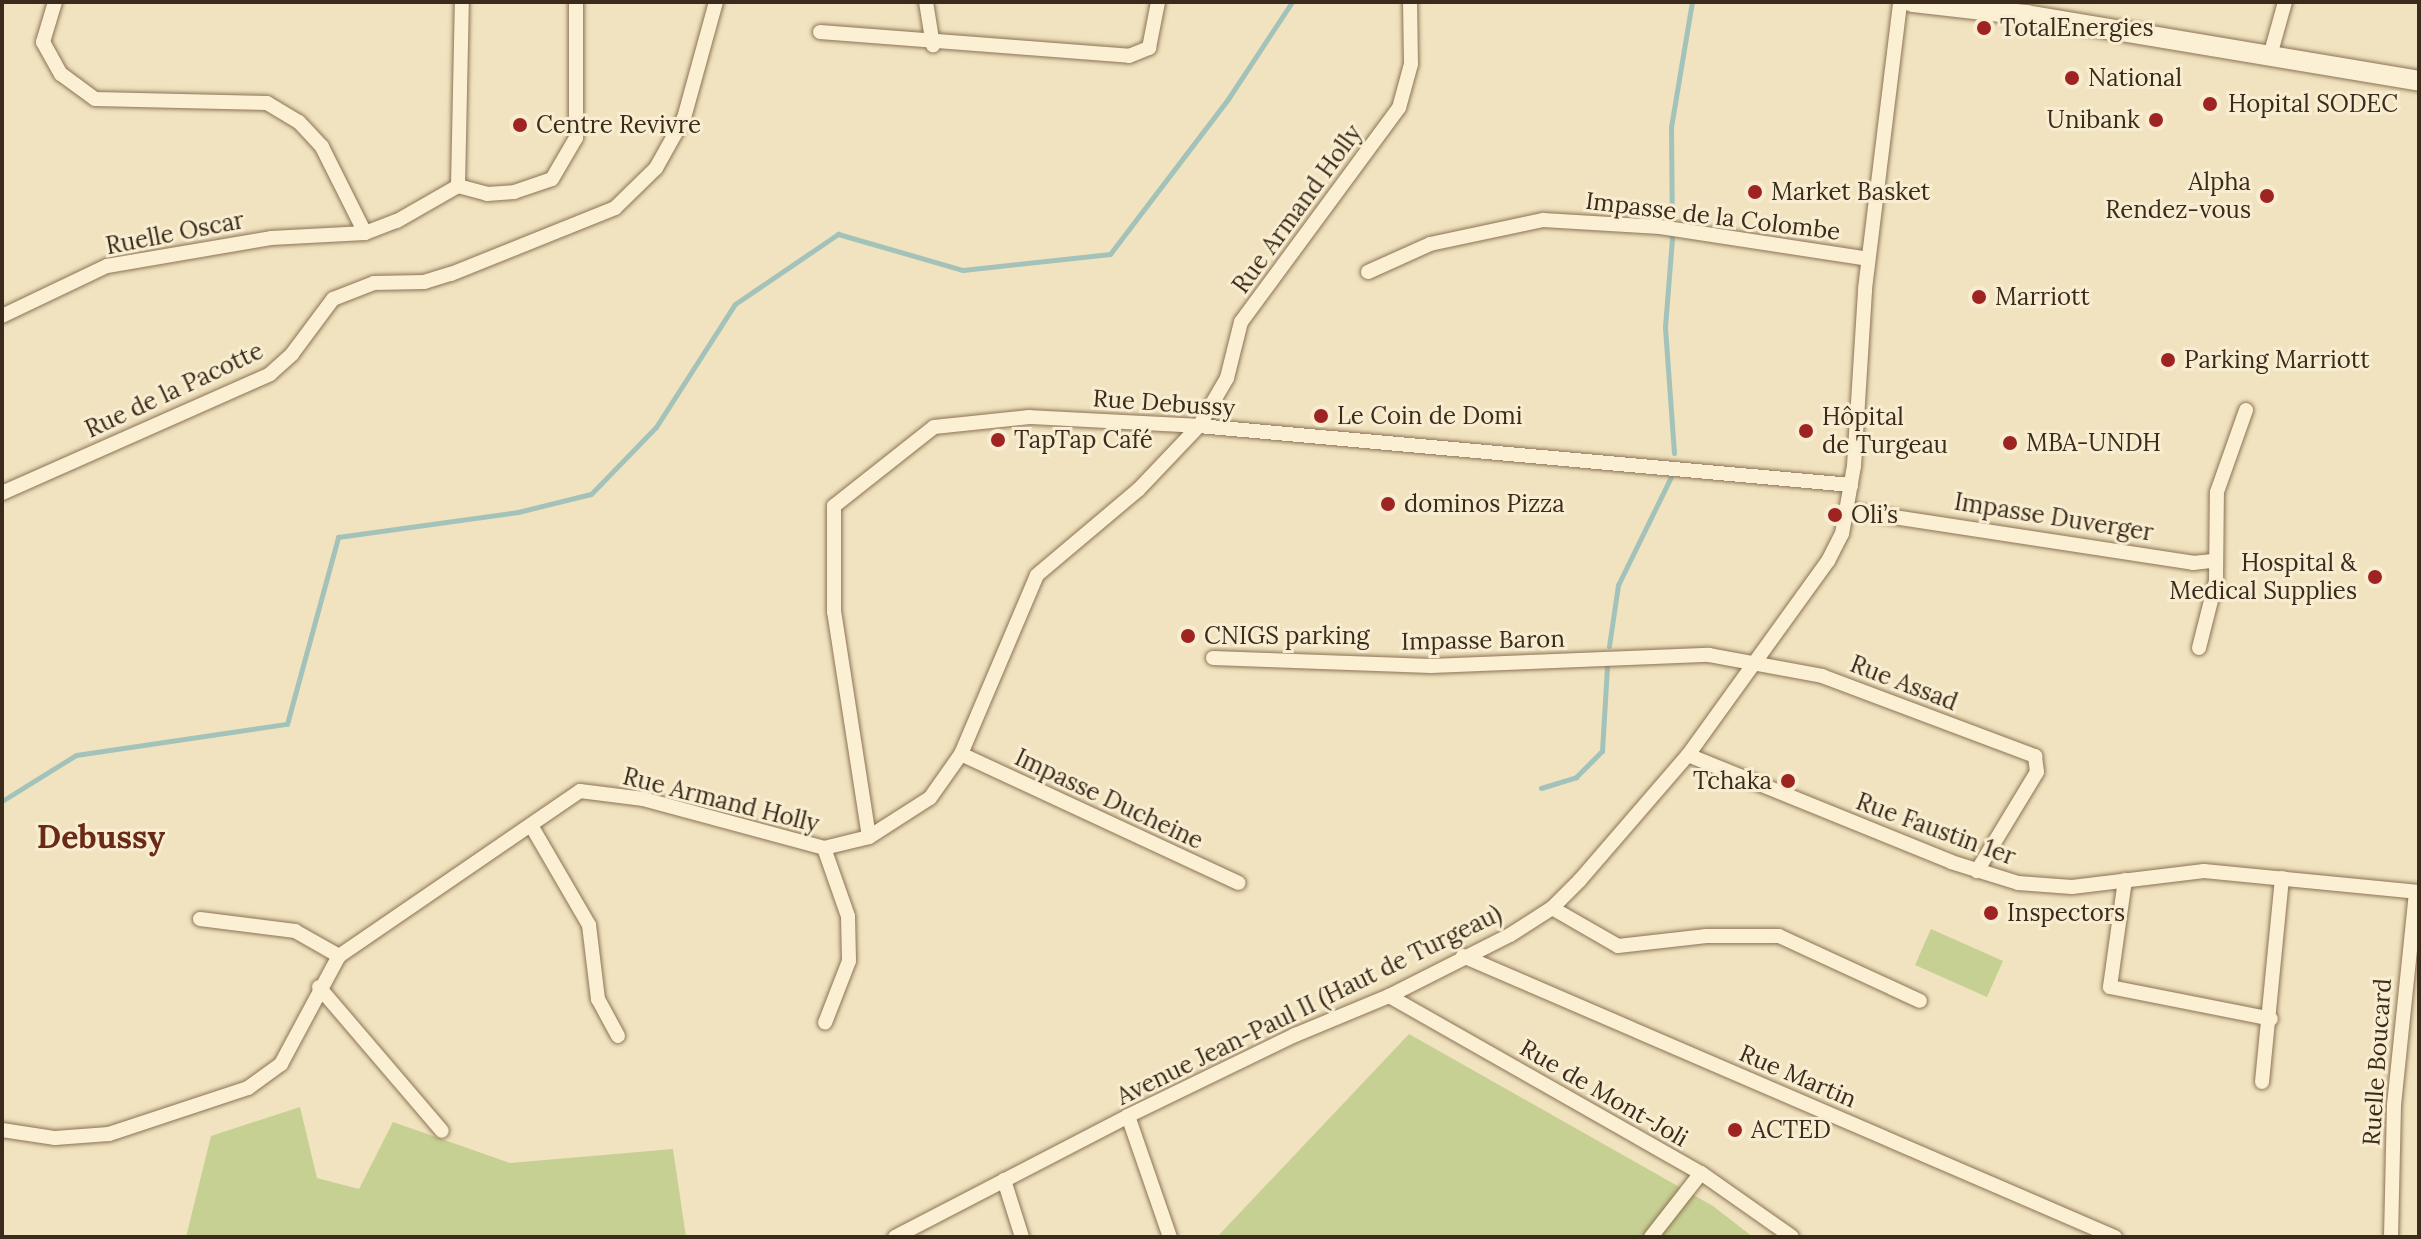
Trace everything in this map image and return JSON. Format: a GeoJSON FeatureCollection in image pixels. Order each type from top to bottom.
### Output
{"type":"FeatureCollection","features":[{"type":"Feature","properties":{"kind":"street"},"geometry":{"type":"LineString","coordinates":[[55,2],[43,42],[61,74],[95,99],[267,103],[299,122],[322,147],[365,233]]}},
{"type":"Feature","properties":{"kind":"street"},"geometry":{"type":"LineString","coordinates":[[462,2],[458,186],[487,194],[514,192],[552,179],[576,138],[576,2]]}},
{"type":"Feature","properties":{"kind":"street","name":"Rue de la Pacotte"},"geometry":{"type":"LineString","coordinates":[[2,493],[270,374],[333,299],[374,283],[424,282],[451,274],[615,208],[656,168],[684,118],[716,2]]}},
{"type":"Feature","properties":{"kind":"street"},"geometry":{"type":"LineString","coordinates":[[926,2],[933,45]]}},
{"type":"Feature","properties":{"kind":"street"},"geometry":{"type":"LineString","coordinates":[[820,32],[933,45],[1129,56],[1149,48],[1158,2]]}},
{"type":"Feature","properties":{"kind":"street","name":"Rue Armand Holly"},"geometry":{"type":"LineString","coordinates":[[2,1130],[55,1138],[109,1134],[248,1088],[281,1064],[319,987],[339,956],[532,827],[580,791],[643,799],[824,848],[869,837],[930,798],[961,754],[1037,575],[1138,490],[1199,426],[1227,378],[1241,322],[1399,108],[1411,64],[1410,2]]}},
{"type":"Feature","properties":{"kind":"street","name":"Avenue Jean-Paul II (Haut de Turgeau)"},"geometry":{"type":"LineString","coordinates":[[895,1237],[1128,1116],[1295,1035],[1389,996],[1552,908],[1688,755],[1828,561],[1848,510],[1868,259],[1900,2]]}},
{"type":"Feature","properties":{"kind":"street"},"geometry":{"type":"LineString","coordinates":[[1912,2],[2026,15],[2419,81]]}},
{"type":"Feature","properties":{"kind":"street"},"geometry":{"type":"LineString","coordinates":[[2270,56],[2285,2]]}},
{"type":"Feature","properties":{"kind":"street","name":"Ruelle Oscar"},"geometry":{"type":"LineString","coordinates":[[2,316],[107,266],[271,238],[365,233],[397,221],[458,186]]}},
{"type":"Feature","properties":{"kind":"street","name":"Impasse de la Colombe"},"geometry":{"type":"LineString","coordinates":[[1368,272],[1430,244],[1503,225],[1588,220],[1660,227],[1868,259]]}},
{"type":"Feature","properties":{"kind":"street"},"geometry":{"type":"LineString","coordinates":[[2199,648],[2216,581],[2213,561],[2217,492],[2246,410]]}},
{"type":"Feature","properties":{"kind":"street","name":"Rue Debussy"},"geometry":{"type":"LineString","coordinates":[[869,837],[834,612],[834,506],[934,427],[1029,417],[1199,426],[1851,485]]}},
{"type":"Feature","properties":{"kind":"street","name":"Impasse Duverger"},"geometry":{"type":"LineString","coordinates":[[1848,510],[2193,563],[2213,561]]}},
{"type":"Feature","properties":{"kind":"street","name":"Impasse Baron"},"geometry":{"type":"LineString","coordinates":[[1213,658],[1431,666],[1709,655],[1755,659]]}},
{"type":"Feature","properties":{"kind":"street","name":"Rue Assad"},"geometry":{"type":"LineString","coordinates":[[1755,659],[1822,676],[2035,756],[2037,772],[1977,871]]}},
{"type":"Feature","properties":{"kind":"street","name":"Impasse Ducheine"},"geometry":{"type":"LineString","coordinates":[[961,754],[1239,883]]}},
{"type":"Feature","properties":{"kind":"street","name":"Rue Faustin 1er"},"geometry":{"type":"LineString","coordinates":[[1688,755],[1977,871],[2031,885],[2072,887],[2194,871],[2417,892]]}},
{"type":"Feature","properties":{"kind":"street"},"geometry":{"type":"LineString","coordinates":[[532,827],[589,925],[598,999],[618,1036]]}},
{"type":"Feature","properties":{"kind":"street"},"geometry":{"type":"LineString","coordinates":[[824,848],[848,916],[849,961],[825,1023]]}},
{"type":"Feature","properties":{"kind":"street"},"geometry":{"type":"LineString","coordinates":[[2262,1082],[2271,1019],[2282,878]]}},
{"type":"Feature","properties":{"kind":"street"},"geometry":{"type":"LineString","coordinates":[[2125,880],[2110,987],[2271,1019]]}},
{"type":"Feature","properties":{"kind":"street","name":"Ruelle Boucard"},"geometry":{"type":"LineString","coordinates":[[2391,1237],[2394,1105],[2417,892]]}},
{"type":"Feature","properties":{"kind":"street"},"geometry":{"type":"LineString","coordinates":[[1552,908],[1618,946],[1706,936],[1779,936],[1920,1001]]}},
{"type":"Feature","properties":{"kind":"street"},"geometry":{"type":"LineString","coordinates":[[200,919],[295,931],[339,956]]}},
{"type":"Feature","properties":{"kind":"street","name":"Rue Martin"},"geometry":{"type":"LineString","coordinates":[[1463,956],[2115,1237]]}},
{"type":"Feature","properties":{"kind":"street"},"geometry":{"type":"LineString","coordinates":[[319,987],[442,1131]]}},
{"type":"Feature","properties":{"kind":"street","name":"Rue de Mont-Joli"},"geometry":{"type":"LineString","coordinates":[[1389,996],[1701,1173],[1792,1237]]}},
{"type":"Feature","properties":{"kind":"street"},"geometry":{"type":"LineString","coordinates":[[1128,1116],[1170,1237]]}},
{"type":"Feature","properties":{"kind":"street"},"geometry":{"type":"LineString","coordinates":[[1651,1237],[1701,1173]]}},
{"type":"Feature","properties":{"kind":"street"},"geometry":{"type":"LineString","coordinates":[[1004,1180],[1022,1237]]}},
{"type":"Feature","properties":{"kind":"green space"},"geometry":{"type":"Polygon","coordinates":[[[1931,929],[2003,961],[1987,997],[1915,965],[1931,929]]]}},
{"type":"Feature","properties":{"kind":"green space"},"geometry":{"type":"Polygon","coordinates":[[[1409,1034],[1713,1206],[1753,1237],[1217,1237],[1409,1034]]]}},
{"type":"Feature","properties":{"kind":"green space"},"geometry":{"type":"Polygon","coordinates":[[[300,1107],[317,1178],[359,1189],[393,1122],[510,1163],[673,1149],[686,1237],[186,1237],[211,1136],[300,1107]]]}},
{"type":"Feature","properties":{"kind":"waterway"},"geometry":{"type":"LineString","coordinates":[[2,801],[76,755],[287,724],[338,537],[518,512],[591,494],[656,427],[735,304],[838,234],[963,270],[1110,254],[1228,99],[1292,2]]}},
{"type":"Feature","properties":{"kind":"waterway"},"geometry":{"type":"LineString","coordinates":[[1674,453],[1665,327],[1672,239],[1671,127],[1692,2]]}},
{"type":"Feature","properties":{"kind":"waterway"},"geometry":{"type":"LineString","coordinates":[[1609,646],[1618,585],[1671,477]]}},
{"type":"Feature","properties":{"kind":"waterway"},"geometry":{"type":"LineString","coordinates":[[1541,788],[1576,777],[1602,751],[1607,666]]}},
{"type":"Feature","properties":{"kind":"place","name":"TotalEnergies"},"geometry":{"type":"Point","coordinates":[1984,28]}},
{"type":"Feature","properties":{"kind":"place","name":"National"},"geometry":{"type":"Point","coordinates":[2072,78]}},
{"type":"Feature","properties":{"kind":"place","name":"Hopital SODEC"},"geometry":{"type":"Point","coordinates":[2210,104]}},
{"type":"Feature","properties":{"kind":"place","name":"Unibank"},"geometry":{"type":"Point","coordinates":[2156,120]}},
{"type":"Feature","properties":{"kind":"place","name":"Centre Revivre"},"geometry":{"type":"Point","coordinates":[520,125]}},
{"type":"Feature","properties":{"kind":"place","name":"Market Basket"},"geometry":{"type":"Point","coordinates":[1755,192]}},
{"type":"Feature","properties":{"kind":"place","name":"Alpha Rendez-vous"},"geometry":{"type":"Point","coordinates":[2267,196]}},
{"type":"Feature","properties":{"kind":"place","name":"Marriott"},"geometry":{"type":"Point","coordinates":[1979,297]}},
{"type":"Feature","properties":{"kind":"place","name":"Parking Marriott"},"geometry":{"type":"Point","coordinates":[2168,360]}},
{"type":"Feature","properties":{"kind":"place","name":"Le Coin de Domi"},"geometry":{"type":"Point","coordinates":[1321,416]}},
{"type":"Feature","properties":{"kind":"place","name":"Hôpital de Turgeau"},"geometry":{"type":"Point","coordinates":[1806,431]}},
{"type":"Feature","properties":{"kind":"place","name":"TapTap Café"},"geometry":{"type":"Point","coordinates":[998,440]}},
{"type":"Feature","properties":{"kind":"place","name":"MBA-UNDH"},"geometry":{"type":"Point","coordinates":[2010,443]}},
{"type":"Feature","properties":{"kind":"place","name":"dominos Pizza"},"geometry":{"type":"Point","coordinates":[1388,504]}},
{"type":"Feature","properties":{"kind":"place","name":"Oli’s"},"geometry":{"type":"Point","coordinates":[1835,515]}},
{"type":"Feature","properties":{"kind":"place","name":"Hospital & Medical Supplies"},"geometry":{"type":"Point","coordinates":[2375,577]}},
{"type":"Feature","properties":{"kind":"place","name":"CNIGS parking"},"geometry":{"type":"Point","coordinates":[1188,636]}},
{"type":"Feature","properties":{"kind":"place","name":"Tchaka"},"geometry":{"type":"Point","coordinates":[1788,781]}},
{"type":"Feature","properties":{"kind":"place","name":"Inspectors"},"geometry":{"type":"Point","coordinates":[1991,913]}},
{"type":"Feature","properties":{"kind":"place","name":"ACTED"},"geometry":{"type":"Point","coordinates":[1735,1130]}},
{"type":"Feature","properties":{"kind":"district","name":"Debussy"},"geometry":{"type":"Point","coordinates":[101,837]}}]}
